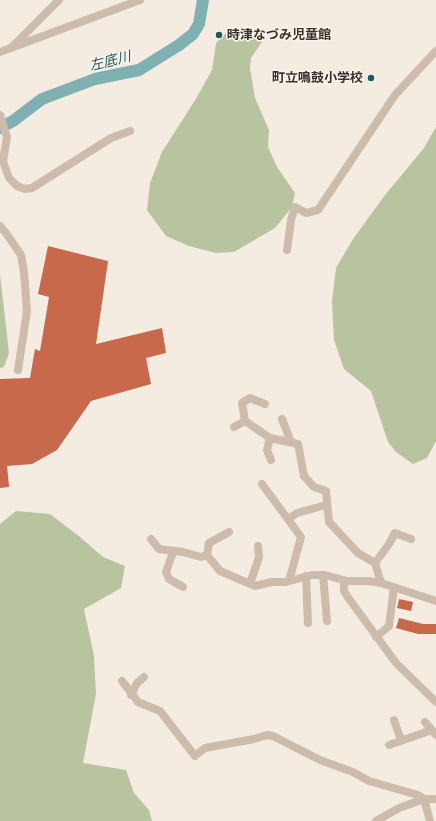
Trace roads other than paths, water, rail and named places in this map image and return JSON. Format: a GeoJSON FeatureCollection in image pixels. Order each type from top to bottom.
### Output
{"type":"FeatureCollection","features":[{"type":"Feature","properties":{"kind":"street"},"geometry":{"type":"LineString","coordinates":[[10,49],[59,0]]}},
{"type":"Feature","properties":{"kind":"street"},"geometry":{"type":"LineString","coordinates":[[0,53],[140,0]]}},
{"type":"Feature","properties":{"kind":"street"},"geometry":{"type":"LineString","coordinates":[[287,250],[291,220],[295,207],[306,213],[318,210],[395,95],[436,51]]}},
{"type":"Feature","properties":{"kind":"street"},"geometry":{"type":"LineString","coordinates":[[0,117],[7,137],[3,161],[9,178],[16,186],[25,189],[32,188],[112,138],[130,131]]}},
{"type":"Feature","properties":{"kind":"street"},"geometry":{"type":"LineString","coordinates":[[0,226],[21,254],[24,272],[27,311],[18,370]]}},
{"type":"Feature","properties":{"kind":"street"},"geometry":{"type":"LineString","coordinates":[[265,404],[250,398],[242,403],[246,421],[270,438],[298,444],[304,476],[314,486],[326,491],[326,505],[329,522],[336,532],[358,553],[375,563],[381,583]]}},
{"type":"Feature","properties":{"kind":"street"},"geometry":{"type":"LineString","coordinates":[[282,419],[291,442]]}},
{"type":"Feature","properties":{"kind":"street"},"geometry":{"type":"LineString","coordinates":[[234,427],[246,421]]}},
{"type":"Feature","properties":{"kind":"street"},"geometry":{"type":"LineString","coordinates":[[270,438],[267,450],[271,460]]}},
{"type":"Feature","properties":{"kind":"street"},"geometry":{"type":"LineString","coordinates":[[262,484],[302,537],[289,581]]}},
{"type":"Feature","properties":{"kind":"street"},"geometry":{"type":"LineString","coordinates":[[288,519],[297,513],[326,505]]}},
{"type":"Feature","properties":{"kind":"street"},"geometry":{"type":"LineString","coordinates":[[207,555],[210,543],[229,532]]}},
{"type":"Feature","properties":{"kind":"street"},"geometry":{"type":"LineString","coordinates":[[375,563],[395,533],[411,539]]}},
{"type":"Feature","properties":{"kind":"street"},"geometry":{"type":"LineString","coordinates":[[151,539],[159,549],[173,552],[183,552],[201,557],[207,555]]}},
{"type":"Feature","properties":{"kind":"street"},"geometry":{"type":"LineString","coordinates":[[250,584],[260,557],[258,546]]}},
{"type":"Feature","properties":{"kind":"street"},"geometry":{"type":"LineString","coordinates":[[173,552],[166,572],[169,579],[183,587]]}},
{"type":"Feature","properties":{"kind":"street"},"geometry":{"type":"LineString","coordinates":[[207,555],[220,571],[255,586],[272,582],[289,581],[306,576],[323,575],[344,580],[381,583],[436,601]]}},
{"type":"Feature","properties":{"kind":"street"},"geometry":{"type":"LineString","coordinates":[[323,575],[327,621]]}},
{"type":"Feature","properties":{"kind":"street"},"geometry":{"type":"LineString","coordinates":[[306,576],[308,623]]}},
{"type":"Feature","properties":{"kind":"street"},"geometry":{"type":"LineString","coordinates":[[344,580],[344,591],[347,596],[396,663],[436,702]]}},
{"type":"Feature","properties":{"kind":"street"},"geometry":{"type":"LineString","coordinates":[[376,636],[389,626],[394,587]]}},
{"type":"Feature","properties":{"kind":"street"},"geometry":{"type":"LineString","coordinates":[[131,695],[137,683],[144,677]]}},
{"type":"Feature","properties":{"kind":"street"},"geometry":{"type":"LineString","coordinates":[[122,681],[131,695],[138,702],[160,711],[195,756],[205,748],[254,739],[267,735],[273,736],[320,760],[353,772],[368,781],[418,795],[424,799],[430,821]]}},
{"type":"Feature","properties":{"kind":"street"},"geometry":{"type":"LineString","coordinates":[[394,720],[402,740]]}},
{"type":"Feature","properties":{"kind":"street"},"geometry":{"type":"LineString","coordinates":[[389,745],[402,740],[434,733],[425,722]]}},
{"type":"Feature","properties":{"kind":"street"},"geometry":{"type":"LineString","coordinates":[[376,821],[399,808],[424,799],[436,799]]}},
{"type":"Feature","properties":{"kind":"waterway","name":"左底川"},"geometry":{"type":"LineString","coordinates":[[0,128],[13,121],[42,99],[95,79],[139,70],[179,45],[193,34],[199,24],[203,0]]}},
{"type":"Feature","properties":{"kind":"place","name":"時津なづみ児童館"},"geometry":{"type":"Point","coordinates":[219,35]}},
{"type":"Feature","properties":{"kind":"place","name":"町立鳴鼓小学校"},"geometry":{"type":"Point","coordinates":[371,78]}}]}
